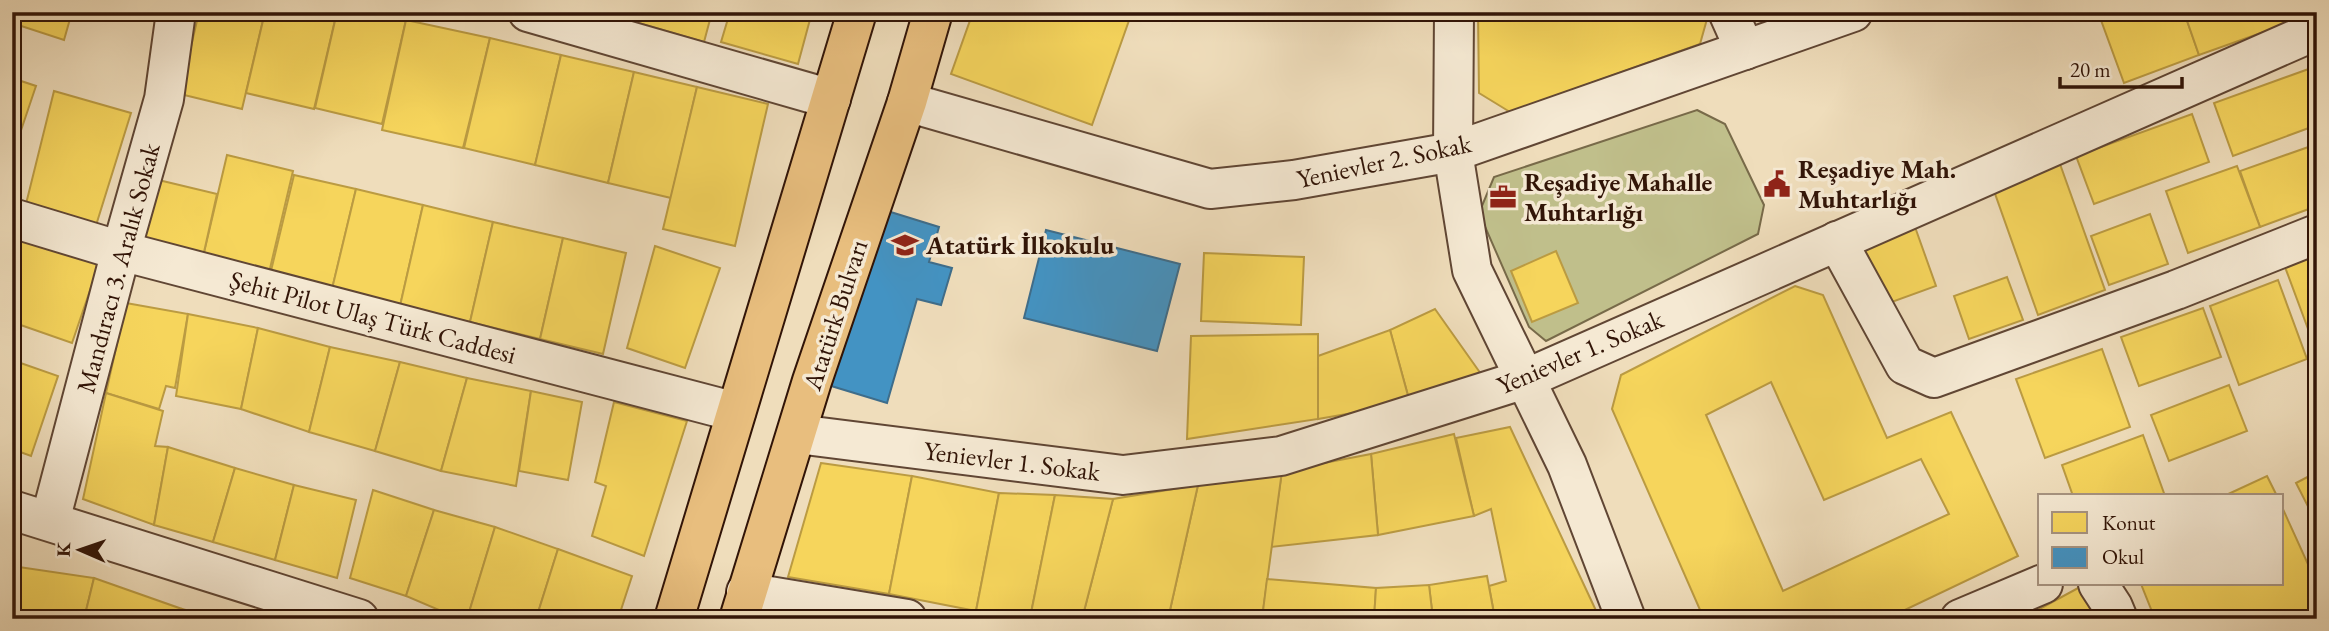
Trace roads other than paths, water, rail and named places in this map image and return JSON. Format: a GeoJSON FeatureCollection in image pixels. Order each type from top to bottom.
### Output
{"type":"FeatureCollection","features":[{"type":"Feature","properties":{"kind":"main road"},"geometry":{"type":"LineString","coordinates":[[674,619],[857,12]]}},
{"type":"Feature","properties":{"kind":"main road","name":"Atatürk Bulvarı"},"geometry":{"type":"LineString","coordinates":[[743,606],[816,369],[906,102],[933,12]]}},
{"type":"Feature","properties":{"kind":"street","name":"Mandıracı 3. Aralık Sokak"},"geometry":{"type":"LineString","coordinates":[[50,522],[164,99],[176,12]]}},
{"type":"Feature","properties":{"kind":"street"},"geometry":{"type":"LineString","coordinates":[[528,12],[623,25],[831,99]]}},
{"type":"Feature","properties":{"kind":"street"},"geometry":{"type":"LineString","coordinates":[[1454,12],[1453,152],[1472,270],[1567,465],[1626,619]]}},
{"type":"Feature","properties":{"kind":"street"},"geometry":{"type":"LineString","coordinates":[[1728,12],[1745,50]]}},
{"type":"Feature","properties":{"kind":"street","name":"Yenievler 2. Sokak"},"geometry":{"type":"LineString","coordinates":[[906,102],[1210,189],[1294,180],[1453,152],[1853,12]]}},
{"type":"Feature","properties":{"kind":"street","name":"Yenievler 1. Sokak"},"geometry":{"type":"LineString","coordinates":[[797,434],[1123,475],[1281,456],[1525,379],[2317,30]]}},
{"type":"Feature","properties":{"kind":"street","name":"Şehit Pilot Ulaş Türk Caddesi"},"geometry":{"type":"LineString","coordinates":[[12,218],[121,251],[736,412]]}},
{"type":"Feature","properties":{"kind":"street"},"geometry":{"type":"LineString","coordinates":[[1837,242],[1905,365],[1934,378],[2176,290],[2317,234]]}},
{"type":"Feature","properties":{"kind":"street"},"geometry":{"type":"LineString","coordinates":[[12,510],[359,619]]}},
{"type":"Feature","properties":{"kind":"street"},"geometry":{"type":"LineString","coordinates":[[1960,619],[2038,586]]}},
{"type":"Feature","properties":{"kind":"street"},"geometry":{"type":"LineString","coordinates":[[2099,586],[2118,619]]}},
{"type":"Feature","properties":{"kind":"street"},"geometry":{"type":"LineString","coordinates":[[743,606],[908,619]]}},
{"type":"Feature","properties":{"kind":"place","name":"Reşadiye Mah. Muhtarlığı"},"geometry":{"type":"Point","coordinates":[1777,184]}},
{"type":"Feature","properties":{"kind":"place","name":"Reşadiye Mahalle Muhtarlığı"},"geometry":{"type":"Point","coordinates":[1503,197]}},
{"type":"Feature","properties":{"kind":"place","name":"Atatürk İlkokulu"},"geometry":{"type":"Point","coordinates":[905,245]}}]}
